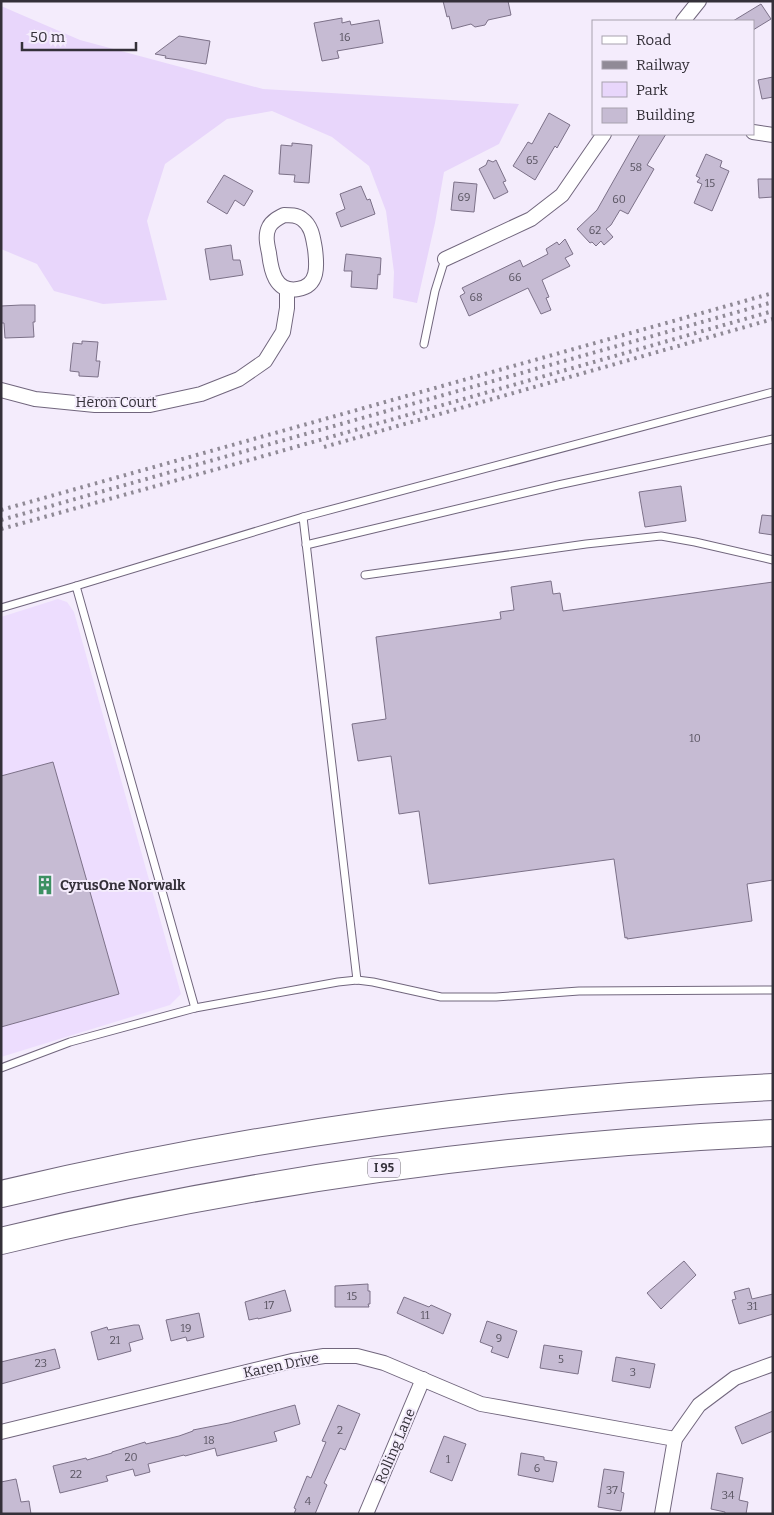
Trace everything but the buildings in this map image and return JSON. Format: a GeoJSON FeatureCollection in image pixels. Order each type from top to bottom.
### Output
{"type":"FeatureCollection","features":[{"type":"Feature","properties":{"kind":"highway"},"geometry":{"type":"LineString","coordinates":[[1,1194],[188,1154],[395,1120],[568,1101],[677,1092],[773,1087]]}},
{"type":"Feature","properties":{"kind":"highway","name":"I 95"},"geometry":{"type":"LineString","coordinates":[[1,1241],[86,1221],[192,1200],[363,1171],[543,1149],[680,1137],[773,1133]]}},
{"type":"Feature","properties":{"kind":"street"},"geometry":{"type":"LineString","coordinates":[[684,20],[699,1]]}},
{"type":"Feature","properties":{"kind":"street"},"geometry":{"type":"LineString","coordinates":[[754,132],[773,135]]}},
{"type":"Feature","properties":{"kind":"street"},"geometry":{"type":"LineString","coordinates":[[445,259],[531,219],[562,195],[603,135]]}},
{"type":"Feature","properties":{"kind":"street"},"geometry":{"type":"LineString","coordinates":[[284,215],[294,215],[302,218],[309,226],[317,264],[314,279],[304,287],[297,289],[287,288],[280,285],[272,275],[267,233],[270,225],[277,218],[284,215]]}},
{"type":"Feature","properties":{"kind":"street","name":"Heron Court"},"geometry":{"type":"LineString","coordinates":[[1,390],[35,399],[95,405],[150,405],[201,394],[239,379],[264,360],[283,332],[287,288]]}},
{"type":"Feature","properties":{"kind":"street","name":"Karen Drive"},"geometry":{"type":"LineString","coordinates":[[1,1432],[292,1361],[324,1356],[357,1356],[384,1362],[481,1404],[675,1439]]}},
{"type":"Feature","properties":{"kind":"street"},"geometry":{"type":"LineString","coordinates":[[662,1514],[675,1439],[699,1405],[735,1378],[773,1364]]}},
{"type":"Feature","properties":{"kind":"street","name":"Rolling Lane"},"geometry":{"type":"LineString","coordinates":[[366,1514],[422,1378]]}},
{"type":"Feature","properties":{"kind":"lane"},"geometry":{"type":"LineString","coordinates":[[424,344],[435,291],[445,259]]}},
{"type":"Feature","properties":{"kind":"lane"},"geometry":{"type":"LineString","coordinates":[[1,608],[303,517],[773,392]]}},
{"type":"Feature","properties":{"kind":"lane"},"geometry":{"type":"LineString","coordinates":[[306,545],[558,485],[773,439]]}},
{"type":"Feature","properties":{"kind":"lane"},"geometry":{"type":"LineString","coordinates":[[303,517],[357,980]]}},
{"type":"Feature","properties":{"kind":"lane"},"geometry":{"type":"LineString","coordinates":[[365,575],[660,536],[773,560]]}},
{"type":"Feature","properties":{"kind":"lane"},"geometry":{"type":"LineString","coordinates":[[76,586],[195,1008]]}},
{"type":"Feature","properties":{"kind":"lane"},"geometry":{"type":"LineString","coordinates":[[1,1068],[70,1042],[195,1008],[357,980],[441,997],[496,997],[579,991],[773,990]]}},
{"type":"Feature","properties":{"kind":"shaded area"},"geometry":{"type":"Polygon","coordinates":[[[58,599],[67,602],[74,612],[181,994],[170,1005],[1,1057],[1,617],[58,599]]]}},
{"type":"Feature","properties":{"kind":"green space"},"geometry":{"type":"Polygon","coordinates":[[[1,6],[80,40],[263,89],[519,104],[499,144],[444,172],[417,303],[393,298],[394,272],[386,211],[369,166],[332,137],[272,111],[227,119],[165,164],[147,221],[167,300],[103,304],[54,291],[37,264],[1,249],[1,6]]]}},
{"type":"Feature","properties":{"kind":"railway"},"geometry":{"type":"LineString","coordinates":[[1,510],[773,293]]}},
{"type":"Feature","properties":{"kind":"railway"},"geometry":{"type":"LineString","coordinates":[[1,520],[773,302]]}},
{"type":"Feature","properties":{"kind":"railway"},"geometry":{"type":"LineString","coordinates":[[1,529],[773,311]]}},
{"type":"Feature","properties":{"kind":"railway"},"geometry":{"type":"LineString","coordinates":[[324,447],[773,319]]}},
{"type":"Feature","properties":{"kind":"place","name":"CyrusOne Norwalk"},"geometry":{"type":"Point","coordinates":[45,885]}}]}
